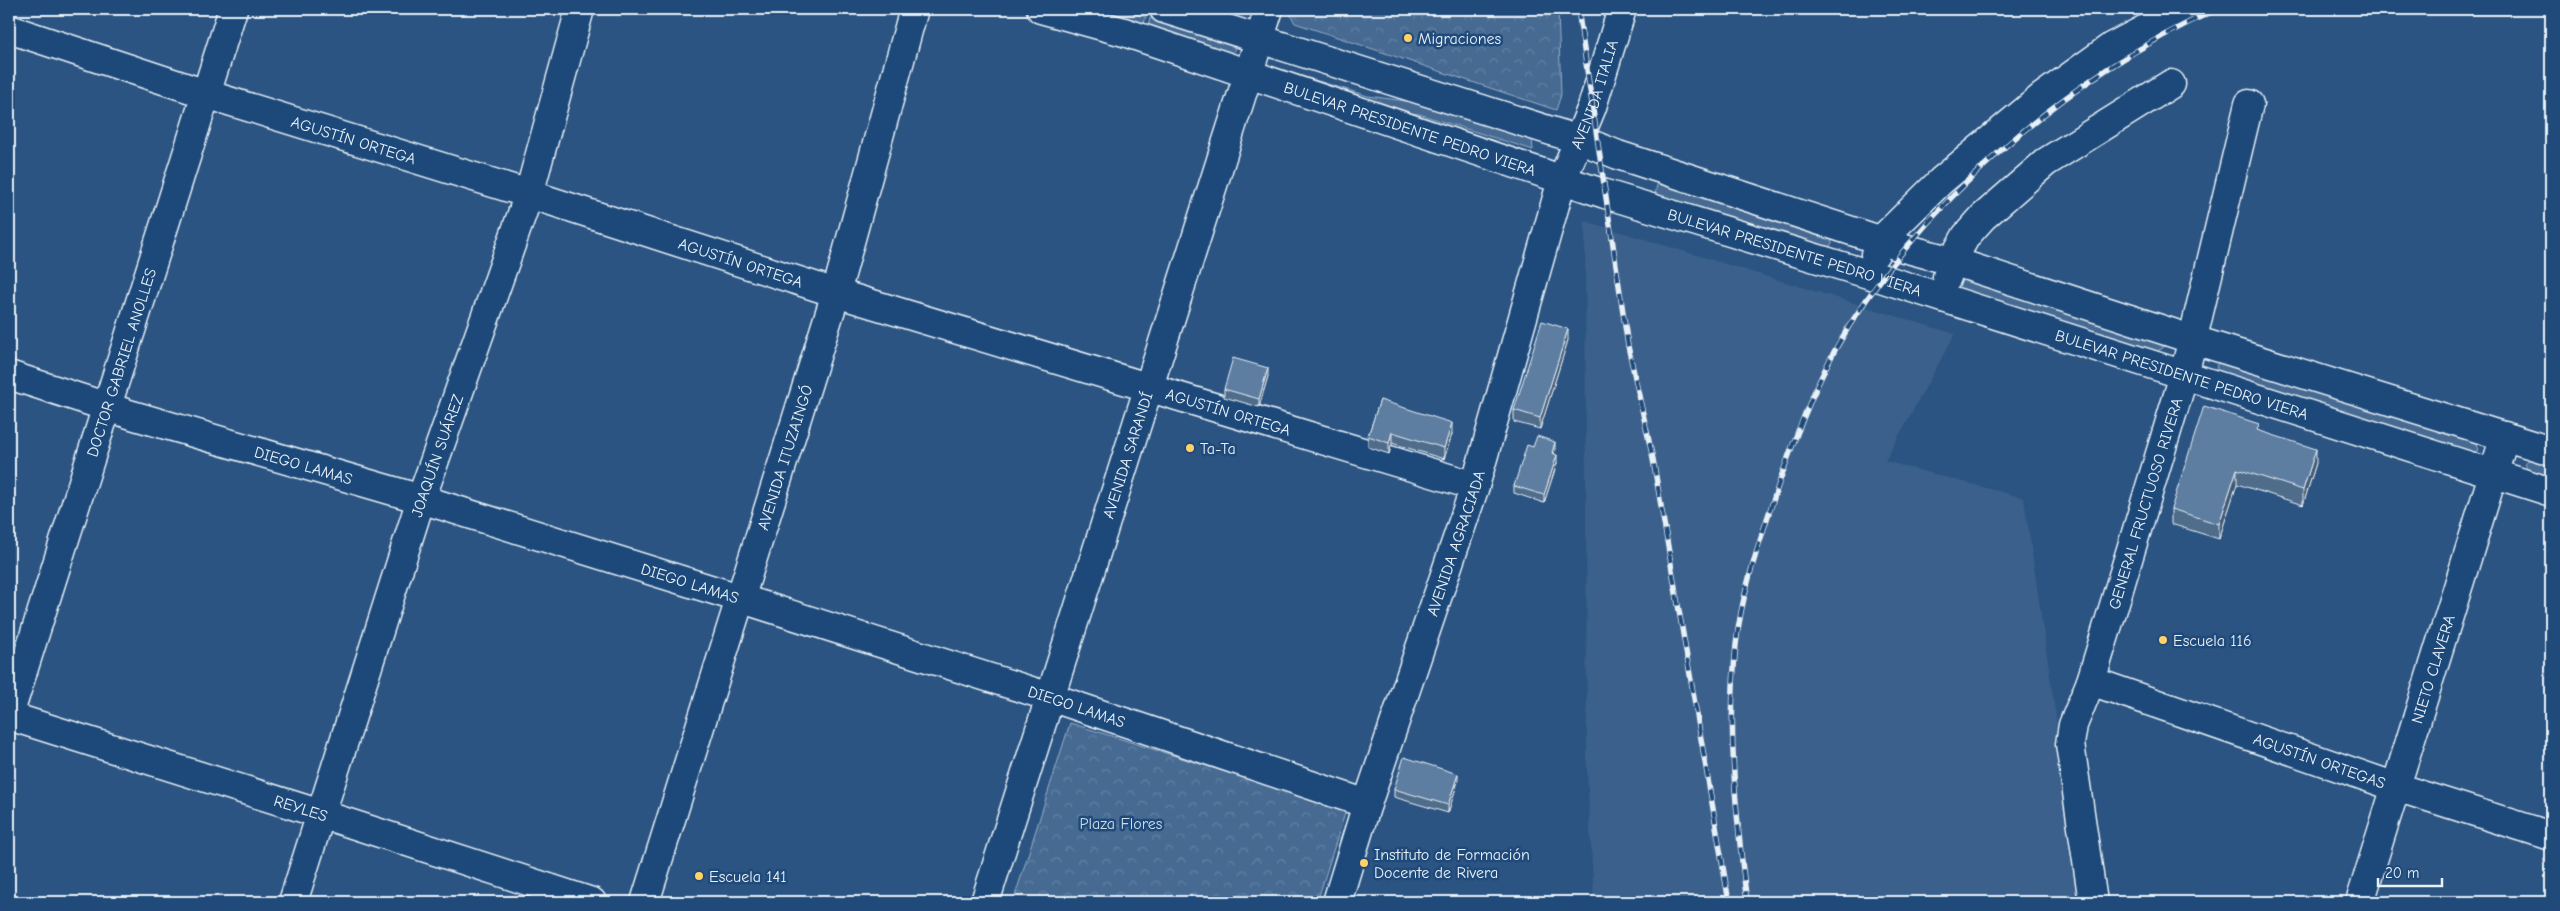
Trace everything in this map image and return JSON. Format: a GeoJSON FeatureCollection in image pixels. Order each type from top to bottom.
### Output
{"type":"FeatureCollection","features":[{"type":"Feature","properties":{"kind":"street","name":"DOCTOR GABRIEL ANOLLES"},"geometry":{"type":"LineString","coordinates":[[9,716],[233,9]]}},
{"type":"Feature","properties":{"kind":"street","name":"JOAQUÍN SUÁREZ"},"geometry":{"type":"LineString","coordinates":[[292,902],[420,499],[529,194],[580,9]]}},
{"type":"Feature","properties":{"kind":"street","name":"AVENIDA ITUZAINGÓ"},"geometry":{"type":"LineString","coordinates":[[645,902],[836,293],[914,9]]}},
{"type":"Feature","properties":{"kind":"street","name":"BULEVAR PRESIDENTE PEDRO VIERA"},"geometry":{"type":"LineString","coordinates":[[1040,9],[1124,32],[1562,180],[1868,274],[2551,492]]}},
{"type":"Feature","properties":{"kind":"street"},"geometry":{"type":"LineString","coordinates":[[1164,9],[1578,140],[1881,240],[1952,261],[2194,340],[2551,451]]}},
{"type":"Feature","properties":{"kind":"street","name":"AVENIDA SARANDÍ"},"geometry":{"type":"LineString","coordinates":[[985,902],[1269,9]]}},
{"type":"Feature","properties":{"kind":"street","name":"AVENIDA ITALIA"},"geometry":{"type":"LineString","coordinates":[[1562,180],[1592,107],[1622,9]]}},
{"type":"Feature","properties":{"kind":"street"},"geometry":{"type":"LineString","coordinates":[[1868,274],[1881,240],[1941,181],[2042,96],[2111,47],[2184,9]]}},
{"type":"Feature","properties":{"kind":"street","name":"AGUSTÍN ORTEGA"},"geometry":{"type":"LineString","coordinates":[[9,29],[206,94],[529,194],[836,293],[1475,486]]}},
{"type":"Feature","properties":{"kind":"street"},"geometry":{"type":"LineString","coordinates":[[1941,298],[1952,261],[1966,236],[1983,217],[2046,162],[2171,84]]}},
{"type":"Feature","properties":{"kind":"street","name":"GENERAL FRUCTUOSO RIVERA"},"geometry":{"type":"LineString","coordinates":[[2093,902],[2070,744],[2073,725],[2091,681],[2194,340],[2249,104]]}},
{"type":"Feature","properties":{"kind":"street","name":"AVENIDA AGRACIADA"},"geometry":{"type":"LineString","coordinates":[[1337,902],[1367,804],[1475,486],[1562,180]]}},
{"type":"Feature","properties":{"kind":"street","name":"DIEGO LAMAS"},"geometry":{"type":"LineString","coordinates":[[9,375],[739,598],[1050,697],[1367,804]]}},
{"type":"Feature","properties":{"kind":"street","name":"NIETO CLAVERA"},"geometry":{"type":"LineString","coordinates":[[2360,902],[2505,436]]}},
{"type":"Feature","properties":{"kind":"street","name":"AGUSTÍN ORTEGAS"},"geometry":{"type":"LineString","coordinates":[[2091,681],[2396,787],[2551,836]]}},
{"type":"Feature","properties":{"kind":"street","name":"REYLES"},"geometry":{"type":"LineString","coordinates":[[9,716],[592,902]]}},
{"type":"Feature","properties":{"kind":"shaded area"},"geometry":{"type":"Polygon","coordinates":[[[1585,221],[1955,334],[1885,461],[2024,498],[2083,902],[1594,902],[1587,772],[1585,221]]]}},
{"type":"Feature","properties":{"kind":"green space"},"geometry":{"type":"Polygon","coordinates":[[[1060,9],[1119,9],[1146,17],[1143,26],[1060,9]]]}},
{"type":"Feature","properties":{"kind":"green space"},"geometry":{"type":"Polygon","coordinates":[[[1291,9],[1558,9],[1561,95],[1556,110],[1295,23],[1290,14],[1291,9]]]}},
{"type":"Feature","properties":{"kind":"green space"},"geometry":{"type":"Polygon","coordinates":[[[1150,18],[1233,44],[1235,51],[1230,54],[1148,27],[1150,18]]]}},
{"type":"Feature","properties":{"kind":"green space"},"geometry":{"type":"Polygon","coordinates":[[[1268,66],[1368,96],[1421,103],[1532,139],[1533,150],[1419,114],[1376,109],[1268,66]]]}},
{"type":"Feature","properties":{"kind":"green space"},"geometry":{"type":"Polygon","coordinates":[[[1663,182],[1831,238],[1832,243],[1829,248],[1655,195],[1657,185],[1663,182]]]}},
{"type":"Feature","properties":{"kind":"green space"},"geometry":{"type":"Polygon","coordinates":[[[1954,274],[2163,342],[2163,348],[2153,353],[1950,290],[1954,274]]]}},
{"type":"Feature","properties":{"kind":"green space"},"geometry":{"type":"Polygon","coordinates":[[[2218,361],[2474,439],[2478,450],[2473,453],[2219,375],[2216,369],[2218,361]]]}},
{"type":"Feature","properties":{"kind":"green space"},"geometry":{"type":"Polygon","coordinates":[[[2532,457],[2551,464],[2551,481],[2528,473],[2525,463],[2532,457]]]}},
{"type":"Feature","properties":{"kind":"green space","name":"Plaza Flores"},"geometry":{"type":"Polygon","coordinates":[[[1070,723],[1346,810],[1317,902],[1013,902],[1070,723]]]}},
{"type":"Feature","properties":{"kind":"building"},"geometry":{"type":"Polygon","coordinates":[[[1542,321],[1568,329],[1540,418],[1514,410],[1542,321]]]}},
{"type":"Feature","properties":{"kind":"building"},"geometry":{"type":"Polygon","coordinates":[[[1233,358],[1268,368],[1259,399],[1224,389],[1233,358]]]}},
{"type":"Feature","properties":{"kind":"building"},"geometry":{"type":"Polygon","coordinates":[[[1380,400],[1452,423],[1444,448],[1392,432],[1389,443],[1368,436],[1380,400]]]}},
{"type":"Feature","properties":{"kind":"building"},"geometry":{"type":"Polygon","coordinates":[[[2204,406],[2259,424],[2257,430],[2316,449],[2303,490],[2237,469],[2219,524],[2171,509],[2204,406]]]}},
{"type":"Feature","properties":{"kind":"building"},"geometry":{"type":"Polygon","coordinates":[[[1537,436],[1555,442],[1552,453],[1557,455],[1544,495],[1514,486],[1527,445],[1533,447],[1537,436]]]}},
{"type":"Feature","properties":{"kind":"building"},"geometry":{"type":"Polygon","coordinates":[[[1404,757],[1458,774],[1448,805],[1394,789],[1404,757]]]}},
{"type":"Feature","properties":{"kind":"railway"},"geometry":{"type":"LineString","coordinates":[[1578,9],[1628,346],[1653,459],[1729,902]]}},
{"type":"Feature","properties":{"kind":"railway"},"geometry":{"type":"LineString","coordinates":[[1747,902],[1734,774],[1732,709],[1738,627],[1745,593],[1765,524],[1800,427],[1825,368],[1868,298],[1907,247],[1952,197],[2001,151],[2053,108],[2107,69],[2163,36],[2218,9]]}},
{"type":"Feature","properties":{"kind":"place","name":"Migraciones"},"geometry":{"type":"Point","coordinates":[1408,38]}},
{"type":"Feature","properties":{"kind":"place","name":"Ta-Ta"},"geometry":{"type":"Point","coordinates":[1190,448]}},
{"type":"Feature","properties":{"kind":"place","name":"Escuela 116"},"geometry":{"type":"Point","coordinates":[2163,640]}},
{"type":"Feature","properties":{"kind":"place","name":"Instituto de Formación Docente de Rivera"},"geometry":{"type":"Point","coordinates":[1364,863]}},
{"type":"Feature","properties":{"kind":"place","name":"Escuela 141"},"geometry":{"type":"Point","coordinates":[699,876]}}]}
